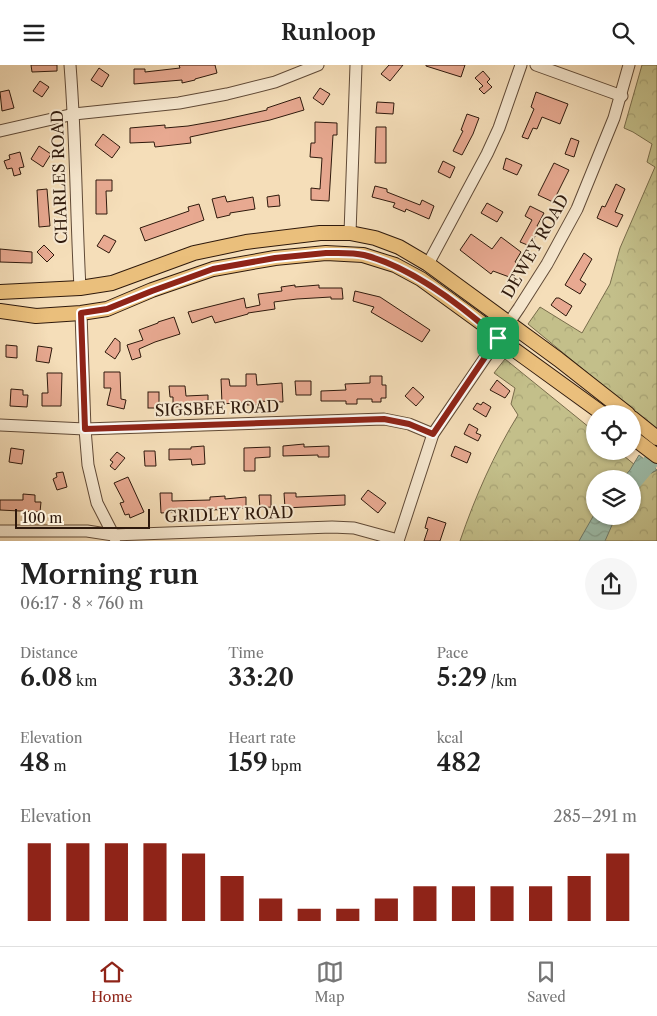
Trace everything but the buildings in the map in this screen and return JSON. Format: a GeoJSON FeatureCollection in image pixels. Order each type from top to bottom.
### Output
{"type":"FeatureCollection","features":[{"type":"Feature","properties":{"kind":"main road"},"geometry":{"type":"LineString","coordinates":[[0,292],[80,289],[112,283],[194,253],[320,233],[350,233],[375,238],[398,247],[428,264],[558,359],[617,405]]}},
{"type":"Feature","properties":{"kind":"main road"},"geometry":{"type":"LineString","coordinates":[[0,311],[36,316],[107,309],[213,269],[283,257],[326,253],[363,255],[394,265],[421,279],[591,405]]}},
{"type":"Feature","properties":{"kind":"main road"},"geometry":{"type":"LineString","coordinates":[[641,425],[654,435]]}},
{"type":"Feature","properties":{"kind":"main road"},"geometry":{"type":"LineString","coordinates":[[641,444],[657,456]]}},
{"type":"Feature","properties":{"kind":"street","name":"CHARLES ROAD"},"geometry":{"type":"LineString","coordinates":[[70,65],[74,114],[80,289]]}},
{"type":"Feature","properties":{"kind":"street"},"geometry":{"type":"LineString","coordinates":[[0,131],[74,114],[178,103],[227,94],[275,82],[318,65]]}},
{"type":"Feature","properties":{"kind":"street"},"geometry":{"type":"LineString","coordinates":[[350,233],[356,65]]}},
{"type":"Feature","properties":{"kind":"street"},"geometry":{"type":"LineString","coordinates":[[428,264],[487,154],[499,128],[521,65]]}},
{"type":"Feature","properties":{"kind":"street"},"geometry":{"type":"LineString","coordinates":[[536,65],[622,96]]}},
{"type":"Feature","properties":{"kind":"street","name":"DEWEY ROAD"},"geometry":{"type":"LineString","coordinates":[[398,541],[433,434],[547,264],[577,209],[622,96],[629,65]]}},
{"type":"Feature","properties":{"kind":"street"},"geometry":{"type":"LineString","coordinates":[[81,313],[88,465],[97,503],[115,538]]}},
{"type":"Feature","properties":{"kind":"street","name":"SIGSBEE ROAD"},"geometry":{"type":"LineString","coordinates":[[0,425],[85,429],[384,419],[409,424],[433,434]]}},
{"type":"Feature","properties":{"kind":"street","name":"GRIDLEY ROAD"},"geometry":{"type":"LineString","coordinates":[[0,531],[88,531],[115,538],[332,527],[354,528],[398,541]]}},
{"type":"Feature","properties":{"kind":"green space"},"geometry":{"type":"Polygon","coordinates":[[[642,65],[657,65],[657,430],[641,417],[641,405],[627,405],[528,324],[540,307],[582,333],[610,284],[620,248],[655,167],[647,162],[652,144],[624,128],[642,65]]]}},
{"type":"Feature","properties":{"kind":"green space"},"geometry":{"type":"Polygon","coordinates":[[[505,359],[586,425],[586,460],[629,460],[641,470],[586,470],[586,525],[641,525],[641,470],[647,475],[657,470],[657,541],[460,541],[486,476],[518,415],[511,404],[515,388],[494,373],[505,359]]]}},
{"type":"Feature","properties":{"kind":"water"},"geometry":{"type":"Polygon","coordinates":[[[641,457],[657,470],[645,476],[641,481],[641,470],[630,470],[636,460],[641,460],[641,457]]]}},
{"type":"Feature","properties":{"kind":"water"},"geometry":{"type":"Polygon","coordinates":[[[588,525],[612,525],[605,541],[579,541],[588,525]]]}},
{"type":"Feature","properties":{"kind":"waterway"},"geometry":{"type":"LineString","coordinates":[[641,473],[657,454]]}},
{"type":"Feature","properties":{"kind":"route"},"geometry":{"type":"LineString","coordinates":[[326,253],[363,255],[394,265],[421,279],[483,324],[498,338],[433,434],[409,424],[384,419],[85,429],[81,313],[107,309],[213,269],[275,258],[326,253]]}}]}
